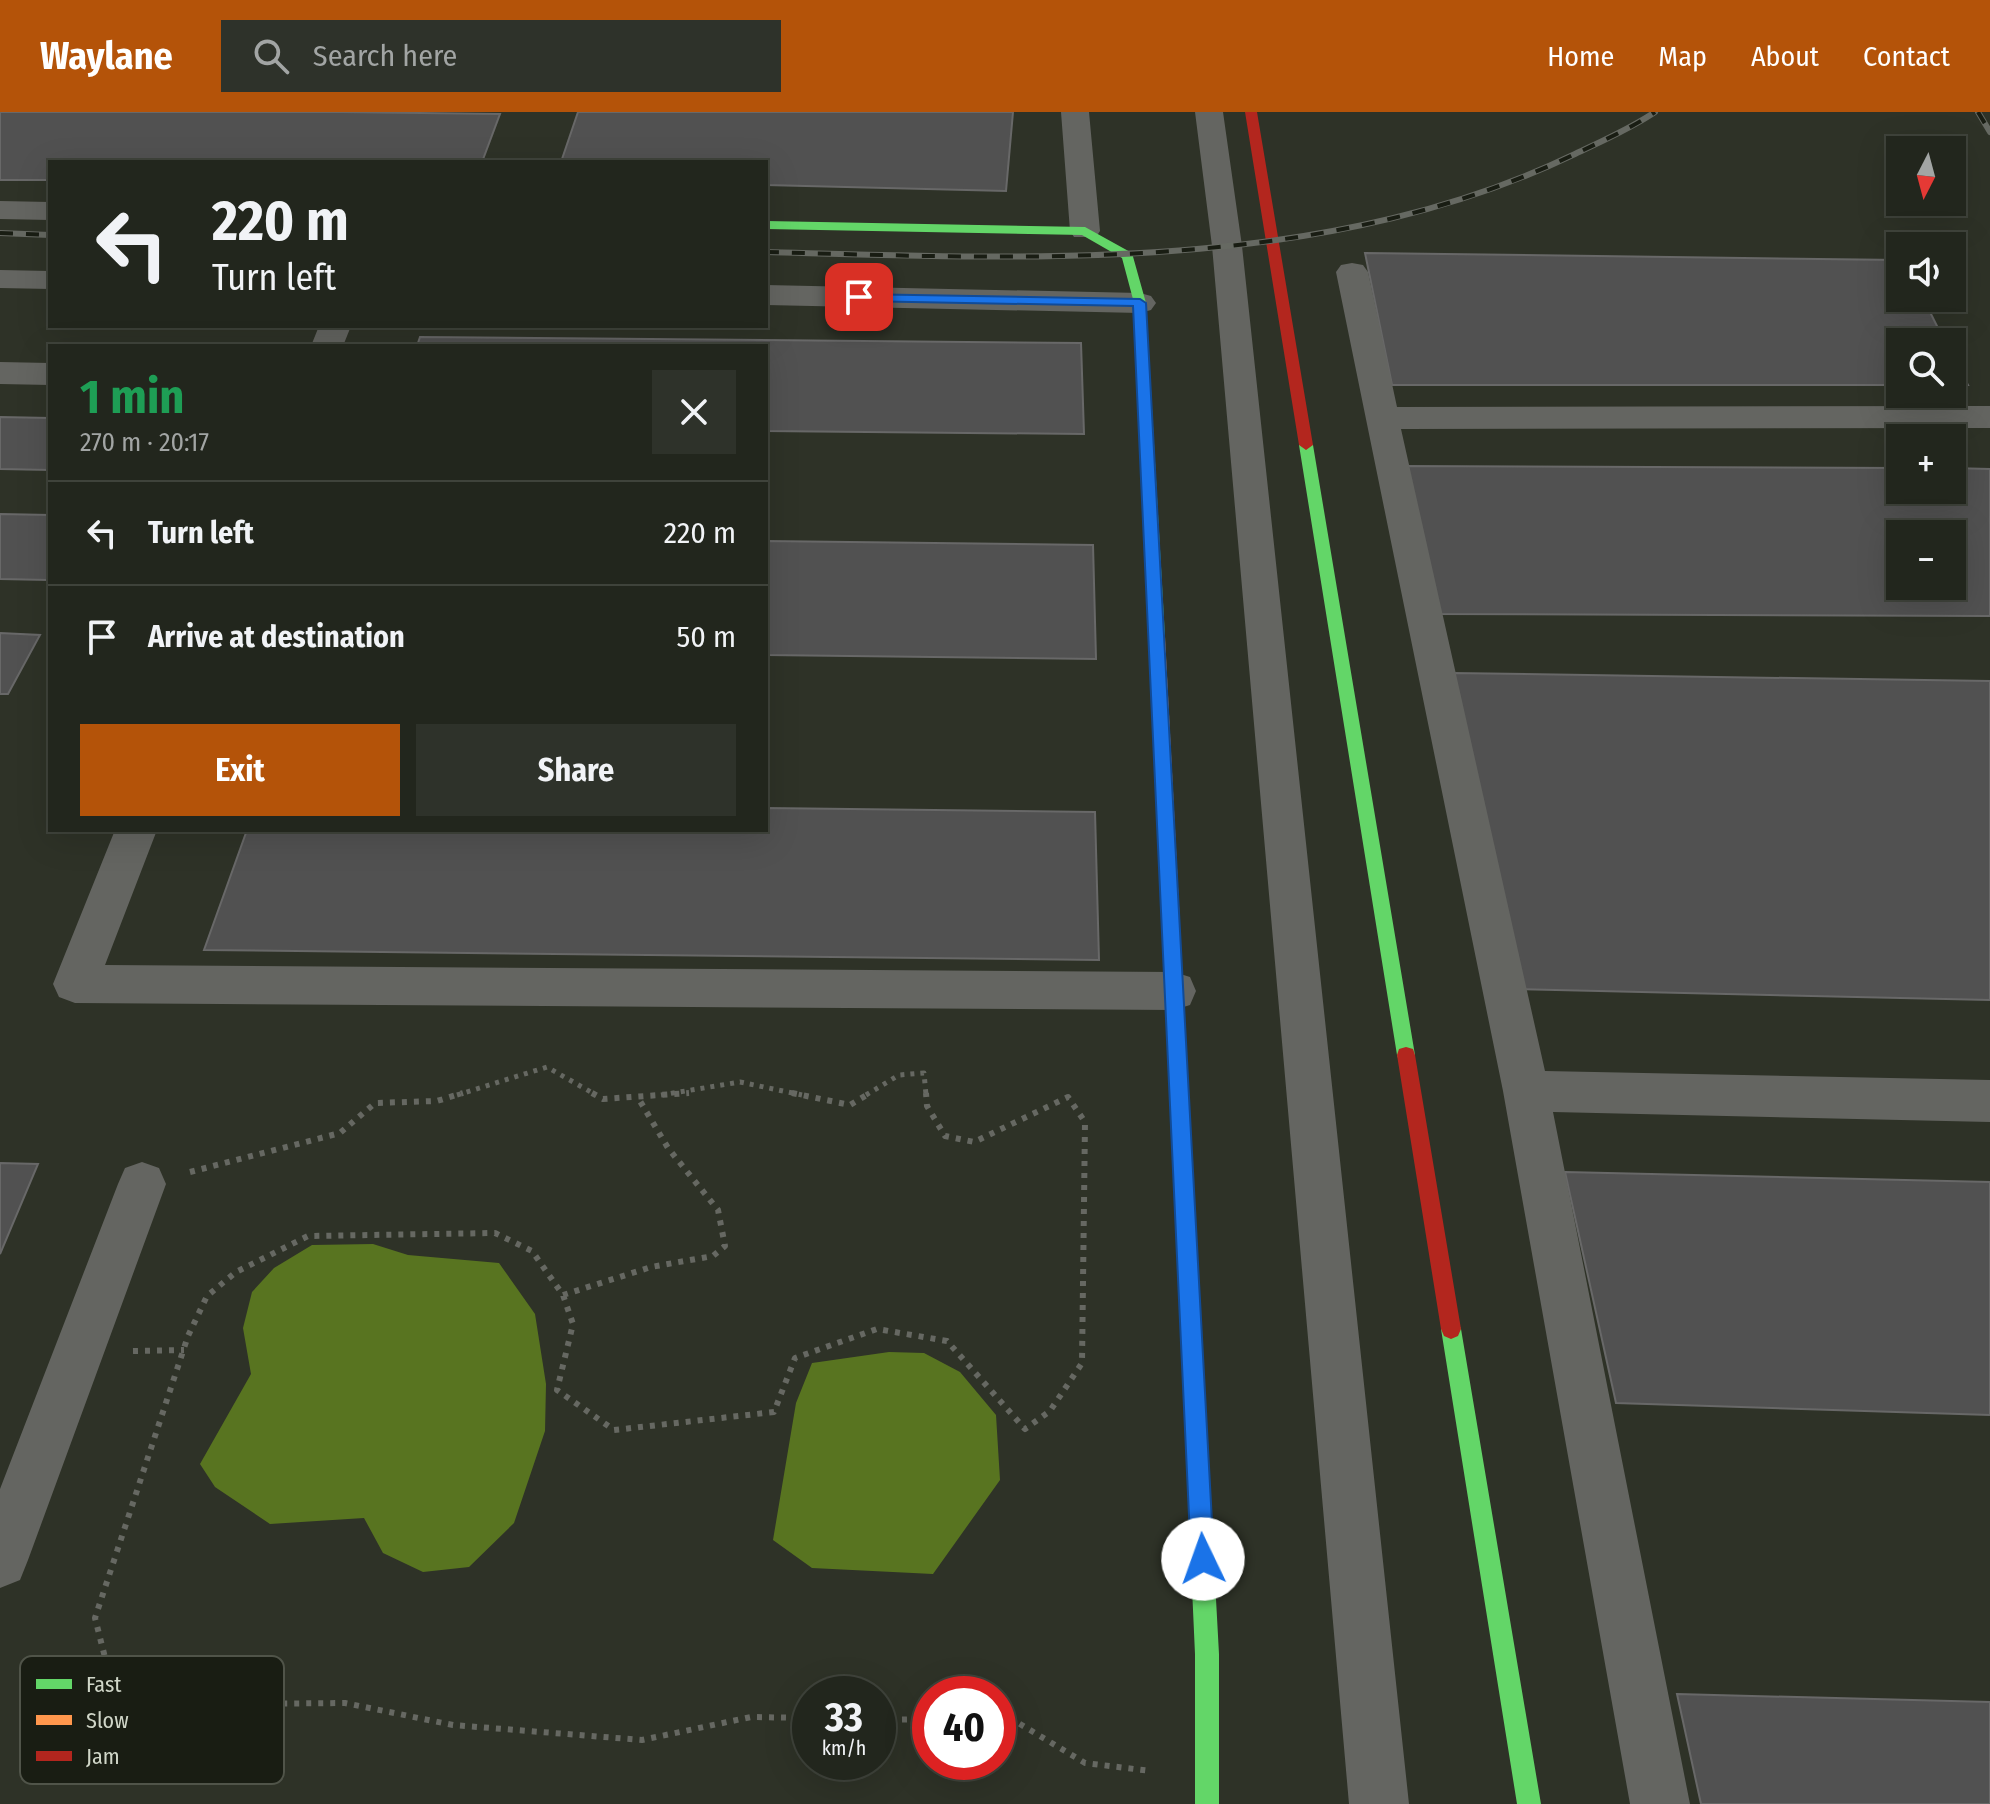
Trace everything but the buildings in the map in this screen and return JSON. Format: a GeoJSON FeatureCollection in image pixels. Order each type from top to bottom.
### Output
{"type":"FeatureCollection","features":[{"type":"Feature","properties":{"kind":"street"},"geometry":{"type":"LineString","coordinates":[[1075,112],[1085,231]]}},
{"type":"Feature","properties":{"kind":"street"},"geometry":{"type":"LineString","coordinates":[[1209,112],[1227,246],[1379,1804]]}},
{"type":"Feature","properties":{"kind":"street"},"geometry":{"type":"LineString","coordinates":[[1251,112],[1529,1804]]}},
{"type":"Feature","properties":{"kind":"street"},"geometry":{"type":"LineString","coordinates":[[0,210],[48,211]]}},
{"type":"Feature","properties":{"kind":"street"},"geometry":{"type":"LineString","coordinates":[[768,225],[1085,231],[1128,256],[1140,303],[1207,1654],[1207,1804]]}},
{"type":"Feature","properties":{"kind":"street"},"geometry":{"type":"LineString","coordinates":[[1352,272],[1526,1091],[1660,1804]]}},
{"type":"Feature","properties":{"kind":"street"},"geometry":{"type":"LineString","coordinates":[[0,279],[48,280]]}},
{"type":"Feature","properties":{"kind":"street"},"geometry":{"type":"LineString","coordinates":[[768,295],[1140,303]]}},
{"type":"Feature","properties":{"kind":"street"},"geometry":{"type":"LineString","coordinates":[[0,373],[48,374]]}},
{"type":"Feature","properties":{"kind":"street"},"geometry":{"type":"LineString","coordinates":[[1382,418],[1990,417]]}},
{"type":"Feature","properties":{"kind":"street"},"geometry":{"type":"LineString","coordinates":[[135,832],[75,984],[1174,991]]}},
{"type":"Feature","properties":{"kind":"street"},"geometry":{"type":"LineString","coordinates":[[1526,1091],[1990,1101]]}},
{"type":"Feature","properties":{"kind":"street"},"geometry":{"type":"LineString","coordinates":[[0,1560],[142,1184]]}},
{"type":"Feature","properties":{"kind":"path"},"geometry":{"type":"LineString","coordinates":[[105,1656],[95,1618],[188,1336],[207,1296],[236,1272],[308,1236],[495,1233],[532,1251],[557,1283],[573,1324],[557,1390],[614,1430],[774,1412],[795,1358],[877,1329],[947,1341],[1025,1429],[1050,1411],[1082,1363],[1085,1122],[1068,1097],[974,1142],[945,1136],[927,1106],[924,1073],[899,1075],[850,1105],[740,1082],[689,1093],[603,1099],[547,1067],[437,1101],[375,1103],[340,1133],[302,1146],[142,1184]]}},
{"type":"Feature","properties":{"kind":"path"},"geometry":{"type":"LineString","coordinates":[[563,1295],[651,1267],[713,1256],[725,1246],[718,1210],[668,1148],[637,1096]]}},
{"type":"Feature","properties":{"kind":"path"},"geometry":{"type":"LineString","coordinates":[[284,1704],[345,1703],[453,1725],[642,1740],[751,1717],[792,1718]]}},
{"type":"Feature","properties":{"kind":"path"},"geometry":{"type":"LineString","coordinates":[[1016,1722],[1085,1763],[1158,1771],[1207,1771]]}},
{"type":"Feature","properties":{"kind":"shaded area"},"geometry":{"type":"Polygon","coordinates":[[[373,1244],[408,1255],[499,1263],[535,1314],[546,1384],[545,1431],[514,1523],[469,1567],[423,1572],[383,1553],[364,1518],[270,1524],[215,1487],[200,1464],[251,1374],[243,1328],[252,1292],[274,1268],[312,1245],[373,1244]]]}},
{"type":"Feature","properties":{"kind":"shaded area"},"geometry":{"type":"Polygon","coordinates":[[[889,1352],[924,1353],[960,1372],[996,1415],[1000,1480],[933,1574],[812,1568],[773,1540],[796,1403],[812,1363],[889,1352]]]}},
{"type":"Feature","properties":{"kind":"railway"},"geometry":{"type":"LineString","coordinates":[[768,252],[1075,256],[1178,251],[1280,240],[1381,221],[1480,193],[1575,154],[1655,112]]}},
{"type":"Feature","properties":{"kind":"railway"},"geometry":{"type":"LineString","coordinates":[[1978,112],[1990,132]]}},
{"type":"Feature","properties":{"kind":"railway"},"geometry":{"type":"LineString","coordinates":[[0,233],[48,235]]}},
{"type":"Feature","properties":{"kind":"traffic: fast"},"geometry":{"type":"LineString","coordinates":[[768,225],[1085,231],[1128,256],[1140,303],[1157,637]]}},
{"type":"Feature","properties":{"kind":"traffic: fast"},"geometry":{"type":"LineString","coordinates":[[1306,445],[1406,1055]]}},
{"type":"Feature","properties":{"kind":"traffic: fast"},"geometry":{"type":"LineString","coordinates":[[1186,1232],[1207,1654],[1207,1804]]}},
{"type":"Feature","properties":{"kind":"traffic: fast"},"geometry":{"type":"LineString","coordinates":[[1451,1329],[1529,1804]]}},
{"type":"Feature","properties":{"kind":"traffic: slow"},"geometry":{"type":"LineString","coordinates":[[1157,637],[1171,925]]}},
{"type":"Feature","properties":{"kind":"traffic: jam"},"geometry":{"type":"LineString","coordinates":[[1251,112],[1306,445]]}},
{"type":"Feature","properties":{"kind":"traffic: jam"},"geometry":{"type":"LineString","coordinates":[[1171,925],[1186,1232]]}},
{"type":"Feature","properties":{"kind":"traffic: jam"},"geometry":{"type":"LineString","coordinates":[[1406,1055],[1451,1329]]}},
{"type":"Feature","properties":{"kind":"route"},"geometry":{"type":"LineString","coordinates":[[859,297],[1140,303],[1203,1559]]}}]}
